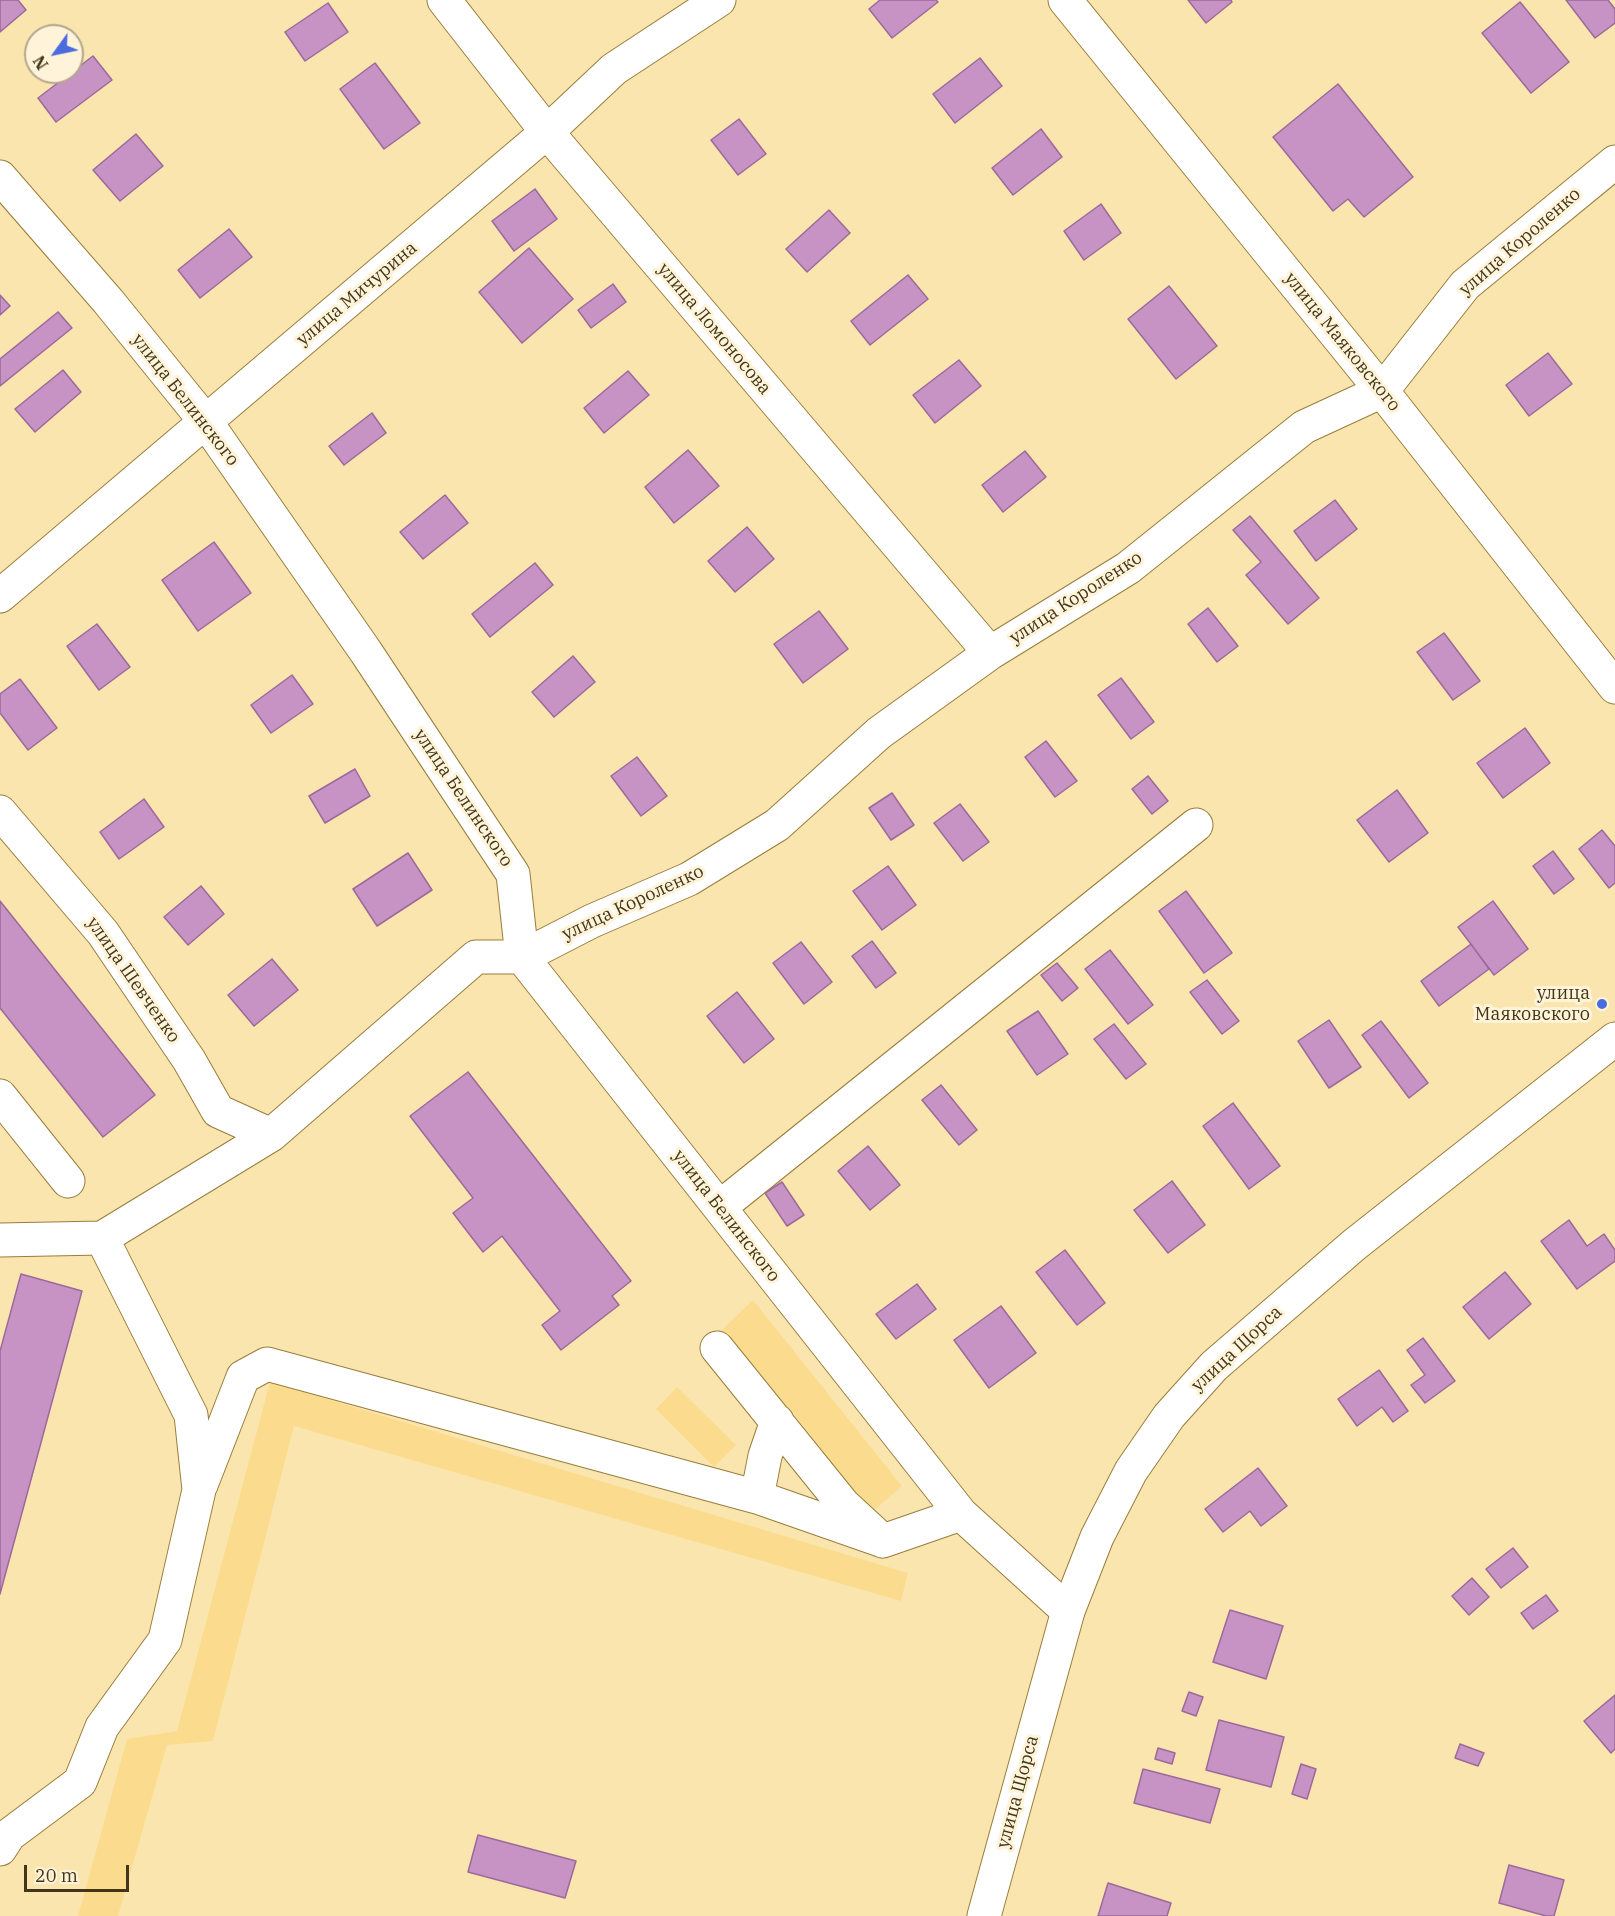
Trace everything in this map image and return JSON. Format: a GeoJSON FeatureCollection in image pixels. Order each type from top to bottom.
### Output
{"type":"FeatureCollection","features":[{"type":"Feature","properties":{"kind":"street","name":"улица Ломоносова"},"geometry":{"type":"LineString","coordinates":[[444,0],[547,132],[990,653]]}},
{"type":"Feature","properties":{"kind":"street","name":"улица Мичурина"},"geometry":{"type":"LineString","coordinates":[[0,596],[547,132],[614,69],[719,0]]}},
{"type":"Feature","properties":{"kind":"street","name":"улица Маяковского"},"geometry":{"type":"LineString","coordinates":[[1065,0],[1382,391],[1615,687]]}},
{"type":"Feature","properties":{"kind":"street","name":"улица Короленко"},"geometry":{"type":"LineString","coordinates":[[522,957],[591,921],[689,879],[777,825],[879,733],[990,653],[1128,568],[1304,427],[1382,391],[1465,285],[1615,162]]}},
{"type":"Feature","properties":{"kind":"street","name":"улица Белинского"},"geometry":{"type":"LineString","coordinates":[[0,177],[108,302],[206,422],[366,652],[513,874],[522,957],[961,1514],[1068,1611]]}},
{"type":"Feature","properties":{"kind":"street","name":"улица Шевченко"},"geometry":{"type":"LineString","coordinates":[[0,812],[103,933],[189,1060],[218,1111],[271,1135]]}},
{"type":"Feature","properties":{"kind":"street"},"geometry":{"type":"LineString","coordinates":[[720,1207],[1196,825]]}},
{"type":"Feature","properties":{"kind":"street"},"geometry":{"type":"LineString","coordinates":[[0,1240],[102,1238],[271,1135],[476,957],[522,957]]}},
{"type":"Feature","properties":{"kind":"street","name":"улица Щорса"},"geometry":{"type":"LineString","coordinates":[[984,1916],[1068,1611],[1097,1538],[1131,1471],[1169,1416],[1214,1366],[1354,1245],[1615,1039]]}},
{"type":"Feature","properties":{"kind":"street"},"geometry":{"type":"LineString","coordinates":[[0,1096],[69,1181]]}},
{"type":"Feature","properties":{"kind":"street"},"geometry":{"type":"LineString","coordinates":[[102,1238],[191,1414],[199,1490]]}},
{"type":"Feature","properties":{"kind":"street"},"geometry":{"type":"LineString","coordinates":[[717,1348],[843,1504],[883,1541]]}},
{"type":"Feature","properties":{"kind":"street"},"geometry":{"type":"LineString","coordinates":[[0,1849],[9,1835],[80,1782],[102,1727],[165,1640],[199,1490],[243,1377],[267,1364],[757,1497],[883,1541],[961,1514]]}},
{"type":"Feature","properties":{"kind":"street"},"geometry":{"type":"LineString","coordinates":[[757,1497],[765,1456],[777,1421]]}},
{"type":"Feature","properties":{"kind":"shaded area"},"geometry":{"type":"Polygon","coordinates":[[[753,1300],[902,1486],[870,1514],[791,1410],[784,1414],[718,1334],[753,1300]]]}},
{"type":"Feature","properties":{"kind":"shaded area"},"geometry":{"type":"Polygon","coordinates":[[[270,1382],[908,1573],[901,1601],[294,1426],[213,1741],[167,1745],[118,1916],[78,1916],[127,1739],[177,1731],[270,1382]]]}},
{"type":"Feature","properties":{"kind":"shaded area"},"geometry":{"type":"Polygon","coordinates":[[[677,1387],[736,1445],[714,1467],[656,1409],[677,1387]]]}},
{"type":"Feature","properties":{"kind":"building"},"geometry":{"type":"Polygon","coordinates":[[[0,0],[18,0],[26,10],[0,32],[0,0]]]}},
{"type":"Feature","properties":{"kind":"building"},"geometry":{"type":"Polygon","coordinates":[[[880,0],[936,0],[938,2],[892,38],[869,9],[880,0]]]}},
{"type":"Feature","properties":{"kind":"building"},"geometry":{"type":"Polygon","coordinates":[[[1188,0],[1231,0],[1232,2],[1206,23],[1188,0]]]}},
{"type":"Feature","properties":{"kind":"building"},"geometry":{"type":"Polygon","coordinates":[[[1566,0],[1608,0],[1615,9],[1615,23],[1595,38],[1566,0]]]}},
{"type":"Feature","properties":{"kind":"building"},"geometry":{"type":"Polygon","coordinates":[[[1520,2],[1569,62],[1531,93],[1482,33],[1520,2]]]}},
{"type":"Feature","properties":{"kind":"building"},"geometry":{"type":"Polygon","coordinates":[[[328,3],[348,32],[305,61],[285,32],[328,3]]]}},
{"type":"Feature","properties":{"kind":"building"},"geometry":{"type":"Polygon","coordinates":[[[93,56],[112,80],[56,122],[38,98],[56,84],[84,84],[84,63],[93,56]]]}},
{"type":"Feature","properties":{"kind":"building"},"geometry":{"type":"Polygon","coordinates":[[[980,58],[1002,86],[955,123],[933,94],[980,58]]]}},
{"type":"Feature","properties":{"kind":"building"},"geometry":{"type":"Polygon","coordinates":[[[375,63],[420,123],[384,149],[340,89],[375,63]]]}},
{"type":"Feature","properties":{"kind":"building"},"geometry":{"type":"Polygon","coordinates":[[[1338,84],[1413,177],[1364,217],[1348,199],[1333,211],[1273,137],[1338,84]]]}},
{"type":"Feature","properties":{"kind":"building"},"geometry":{"type":"Polygon","coordinates":[[[739,119],[766,154],[738,175],[711,140],[739,119]]]}},
{"type":"Feature","properties":{"kind":"building"},"geometry":{"type":"Polygon","coordinates":[[[1041,129],[1062,157],[1013,195],[992,168],[1041,129]]]}},
{"type":"Feature","properties":{"kind":"building"},"geometry":{"type":"Polygon","coordinates":[[[136,134],[163,166],[120,201],[93,170],[136,134]]]}},
{"type":"Feature","properties":{"kind":"building"},"geometry":{"type":"Polygon","coordinates":[[[535,189],[557,219],[514,251],[492,221],[535,189]]]}},
{"type":"Feature","properties":{"kind":"building"},"geometry":{"type":"Polygon","coordinates":[[[1101,204],[1121,233],[1084,260],[1064,231],[1101,204]]]}},
{"type":"Feature","properties":{"kind":"building"},"geometry":{"type":"Polygon","coordinates":[[[829,210],[850,233],[807,272],[786,249],[829,210]]]}},
{"type":"Feature","properties":{"kind":"building"},"geometry":{"type":"Polygon","coordinates":[[[229,229],[252,257],[200,298],[178,270],[229,229]]]}},
{"type":"Feature","properties":{"kind":"building"},"geometry":{"type":"Polygon","coordinates":[[[529,248],[573,299],[522,343],[479,292],[529,248]]]}},
{"type":"Feature","properties":{"kind":"building"},"geometry":{"type":"Polygon","coordinates":[[[908,275],[928,299],[870,345],[851,321],[908,275]]]}},
{"type":"Feature","properties":{"kind":"building"},"geometry":{"type":"Polygon","coordinates":[[[613,284],[626,302],[591,328],[578,310],[613,284]]]}},
{"type":"Feature","properties":{"kind":"building"},"geometry":{"type":"Polygon","coordinates":[[[1169,286],[1217,346],[1176,379],[1128,319],[1169,286]]]}},
{"type":"Feature","properties":{"kind":"building"},"geometry":{"type":"Polygon","coordinates":[[[0,295],[10,306],[0,315],[0,295]]]}},
{"type":"Feature","properties":{"kind":"building"},"geometry":{"type":"Polygon","coordinates":[[[58,312],[72,328],[0,386],[0,359],[58,312]]]}},
{"type":"Feature","properties":{"kind":"building"},"geometry":{"type":"Polygon","coordinates":[[[1548,353],[1572,384],[1529,416],[1506,385],[1548,353]]]}},
{"type":"Feature","properties":{"kind":"building"},"geometry":{"type":"Polygon","coordinates":[[[959,360],[981,386],[935,423],[913,395],[959,360]]]}},
{"type":"Feature","properties":{"kind":"building"},"geometry":{"type":"Polygon","coordinates":[[[63,370],[81,392],[35,432],[15,409],[63,370]]]}},
{"type":"Feature","properties":{"kind":"building"},"geometry":{"type":"Polygon","coordinates":[[[628,371],[649,395],[604,433],[584,408],[628,371]]]}},
{"type":"Feature","properties":{"kind":"building"},"geometry":{"type":"Polygon","coordinates":[[[372,413],[386,433],[344,465],[329,446],[372,413]]]}},
{"type":"Feature","properties":{"kind":"building"},"geometry":{"type":"Polygon","coordinates":[[[688,450],[719,486],[674,523],[645,487],[688,450]]]}},
{"type":"Feature","properties":{"kind":"building"},"geometry":{"type":"Polygon","coordinates":[[[1025,451],[1046,477],[1003,512],[982,485],[1025,451]]]}},
{"type":"Feature","properties":{"kind":"building"},"geometry":{"type":"Polygon","coordinates":[[[445,495],[468,523],[423,559],[400,532],[445,495]]]}},
{"type":"Feature","properties":{"kind":"building"},"geometry":{"type":"Polygon","coordinates":[[[1335,500],[1357,529],[1316,561],[1294,531],[1335,500]]]}},
{"type":"Feature","properties":{"kind":"building"},"geometry":{"type":"Polygon","coordinates":[[[1250,516],[1319,598],[1288,624],[1246,575],[1261,562],[1233,530],[1250,516]]]}},
{"type":"Feature","properties":{"kind":"building"},"geometry":{"type":"Polygon","coordinates":[[[747,527],[774,559],[735,592],[708,561],[747,527]]]}},
{"type":"Feature","properties":{"kind":"building"},"geometry":{"type":"Polygon","coordinates":[[[214,542],[251,593],[198,631],[162,580],[214,542]]]}},
{"type":"Feature","properties":{"kind":"building"},"geometry":{"type":"Polygon","coordinates":[[[535,563],[553,585],[490,637],[472,614],[535,563]]]}},
{"type":"Feature","properties":{"kind":"building"},"geometry":{"type":"Polygon","coordinates":[[[1208,608],[1238,646],[1217,662],[1188,624],[1208,608]]]}},
{"type":"Feature","properties":{"kind":"building"},"geometry":{"type":"Polygon","coordinates":[[[819,611],[848,649],[803,683],[774,644],[819,611]]]}},
{"type":"Feature","properties":{"kind":"building"},"geometry":{"type":"Polygon","coordinates":[[[97,624],[130,667],[99,690],[67,646],[97,624]]]}},
{"type":"Feature","properties":{"kind":"building"},"geometry":{"type":"Polygon","coordinates":[[[1444,633],[1480,681],[1453,700],[1417,652],[1444,633]]]}},
{"type":"Feature","properties":{"kind":"building"},"geometry":{"type":"Polygon","coordinates":[[[573,656],[595,682],[554,717],[532,692],[573,656]]]}},
{"type":"Feature","properties":{"kind":"building"},"geometry":{"type":"Polygon","coordinates":[[[292,675],[313,704],[271,733],[251,705],[292,675]]]}},
{"type":"Feature","properties":{"kind":"building"},"geometry":{"type":"Polygon","coordinates":[[[1121,678],[1154,722],[1131,739],[1098,695],[1121,678]]]}},
{"type":"Feature","properties":{"kind":"building"},"geometry":{"type":"Polygon","coordinates":[[[20,679],[57,728],[28,750],[0,713],[0,694],[20,679]]]}},
{"type":"Feature","properties":{"kind":"building"},"geometry":{"type":"Polygon","coordinates":[[[1525,728],[1550,763],[1503,798],[1477,763],[1525,728]]]}},
{"type":"Feature","properties":{"kind":"building"},"geometry":{"type":"Polygon","coordinates":[[[1046,741],[1077,781],[1055,797],[1025,757],[1046,741]]]}},
{"type":"Feature","properties":{"kind":"building"},"geometry":{"type":"Polygon","coordinates":[[[637,757],[667,796],[641,816],[611,776],[637,757]]]}},
{"type":"Feature","properties":{"kind":"building"},"geometry":{"type":"Polygon","coordinates":[[[355,769],[370,796],[325,823],[309,796],[355,769]]]}},
{"type":"Feature","properties":{"kind":"building"},"geometry":{"type":"Polygon","coordinates":[[[1148,776],[1168,801],[1152,814],[1132,789],[1148,776]]]}},
{"type":"Feature","properties":{"kind":"building"},"geometry":{"type":"Polygon","coordinates":[[[1397,790],[1428,833],[1389,862],[1357,820],[1397,790]]]}},
{"type":"Feature","properties":{"kind":"building"},"geometry":{"type":"Polygon","coordinates":[[[892,793],[914,825],[891,840],[869,808],[892,793]]]}},
{"type":"Feature","properties":{"kind":"building"},"geometry":{"type":"Polygon","coordinates":[[[144,799],[164,827],[119,859],[100,832],[144,799]]]}},
{"type":"Feature","properties":{"kind":"building"},"geometry":{"type":"Polygon","coordinates":[[[960,804],[989,842],[963,861],[934,823],[960,804]]]}},
{"type":"Feature","properties":{"kind":"building"},"geometry":{"type":"Polygon","coordinates":[[[1602,830],[1615,846],[1615,883],[1609,888],[1579,849],[1602,830]]]}},
{"type":"Feature","properties":{"kind":"building"},"geometry":{"type":"Polygon","coordinates":[[[1553,851],[1574,879],[1554,894],[1533,866],[1553,851]]]}},
{"type":"Feature","properties":{"kind":"building"},"geometry":{"type":"Polygon","coordinates":[[[408,853],[432,890],[377,926],[353,889],[408,853]]]}},
{"type":"Feature","properties":{"kind":"building"},"geometry":{"type":"Polygon","coordinates":[[[888,866],[916,905],[882,930],[853,891],[888,866]]]}},
{"type":"Feature","properties":{"kind":"building"},"geometry":{"type":"Polygon","coordinates":[[[201,886],[224,914],[188,945],[164,917],[201,886]]]}},
{"type":"Feature","properties":{"kind":"building"},"geometry":{"type":"Polygon","coordinates":[[[1186,891],[1232,953],[1204,973],[1159,911],[1186,891]]]}},
{"type":"Feature","properties":{"kind":"building"},"geometry":{"type":"Polygon","coordinates":[[[0,901],[155,1095],[103,1137],[0,1008],[0,901]]]}},
{"type":"Feature","properties":{"kind":"building"},"geometry":{"type":"Polygon","coordinates":[[[1493,901],[1528,949],[1494,975],[1458,927],[1493,901]]]}},
{"type":"Feature","properties":{"kind":"building"},"geometry":{"type":"Polygon","coordinates":[[[872,941],[896,973],[876,988],[852,956],[872,941]]]}},
{"type":"Feature","properties":{"kind":"building"},"geometry":{"type":"Polygon","coordinates":[[[801,942],[832,982],[804,1004],[773,963],[801,942]]]}},
{"type":"Feature","properties":{"kind":"building"},"geometry":{"type":"Polygon","coordinates":[[[1471,944],[1489,969],[1439,1006],[1421,981],[1471,944]]]}},
{"type":"Feature","properties":{"kind":"building"},"geometry":{"type":"Polygon","coordinates":[[[1110,950],[1153,1005],[1128,1024],[1085,969],[1110,950]]]}},
{"type":"Feature","properties":{"kind":"building"},"geometry":{"type":"Polygon","coordinates":[[[272,959],[298,990],[254,1026],[228,995],[272,959]]]}},
{"type":"Feature","properties":{"kind":"building"},"geometry":{"type":"Polygon","coordinates":[[[1057,963],[1078,988],[1062,1001],[1041,975],[1057,963]]]}},
{"type":"Feature","properties":{"kind":"building"},"geometry":{"type":"Polygon","coordinates":[[[1207,980],[1239,1021],[1222,1034],[1190,992],[1207,980]]]}},
{"type":"Feature","properties":{"kind":"building"},"geometry":{"type":"Polygon","coordinates":[[[737,992],[774,1039],[744,1063],[707,1016],[737,992]]]}},
{"type":"Feature","properties":{"kind":"building"},"geometry":{"type":"Polygon","coordinates":[[[1038,1011],[1068,1054],[1037,1075],[1007,1031],[1038,1011]]]}},
{"type":"Feature","properties":{"kind":"building"},"geometry":{"type":"Polygon","coordinates":[[[1329,1020],[1361,1067],[1329,1088],[1298,1041],[1329,1020]]]}},
{"type":"Feature","properties":{"kind":"building"},"geometry":{"type":"Polygon","coordinates":[[[1381,1021],[1428,1083],[1409,1098],[1362,1035],[1381,1021]]]}},
{"type":"Feature","properties":{"kind":"building"},"geometry":{"type":"Polygon","coordinates":[[[1114,1024],[1146,1064],[1126,1079],[1094,1039],[1114,1024]]]}},
{"type":"Feature","properties":{"kind":"building"},"geometry":{"type":"Polygon","coordinates":[[[468,1072],[631,1281],[612,1296],[619,1305],[561,1350],[542,1325],[560,1311],[502,1236],[483,1252],[453,1213],[473,1198],[410,1116],[468,1072]]]}},
{"type":"Feature","properties":{"kind":"building"},"geometry":{"type":"Polygon","coordinates":[[[941,1085],[977,1130],[959,1145],[922,1100],[941,1085]]]}},
{"type":"Feature","properties":{"kind":"building"},"geometry":{"type":"Polygon","coordinates":[[[1233,1103],[1280,1166],[1249,1189],[1203,1126],[1233,1103]]]}},
{"type":"Feature","properties":{"kind":"building"},"geometry":{"type":"Polygon","coordinates":[[[868,1146],[900,1185],[870,1210],[838,1171],[868,1146]]]}},
{"type":"Feature","properties":{"kind":"building"},"geometry":{"type":"Polygon","coordinates":[[[1172,1181],[1205,1225],[1168,1253],[1134,1210],[1172,1181]]]}},
{"type":"Feature","properties":{"kind":"building"},"geometry":{"type":"Polygon","coordinates":[[[782,1182],[804,1215],[787,1226],[765,1193],[782,1182]]]}},
{"type":"Feature","properties":{"kind":"building"},"geometry":{"type":"Polygon","coordinates":[[[1569,1220],[1587,1246],[1604,1234],[1615,1250],[1615,1261],[1577,1289],[1541,1241],[1569,1220]]]}},
{"type":"Feature","properties":{"kind":"building"},"geometry":{"type":"Polygon","coordinates":[[[1065,1250],[1105,1303],[1077,1325],[1036,1272],[1065,1250]]]}},
{"type":"Feature","properties":{"kind":"building"},"geometry":{"type":"Polygon","coordinates":[[[1505,1272],[1531,1304],[1489,1339],[1463,1307],[1505,1272]]]}},
{"type":"Feature","properties":{"kind":"building"},"geometry":{"type":"Polygon","coordinates":[[[21,1274],[82,1291],[0,1594],[0,1351],[21,1274]]]}},
{"type":"Feature","properties":{"kind":"building"},"geometry":{"type":"Polygon","coordinates":[[[917,1284],[936,1309],[896,1339],[876,1314],[917,1284]]]}},
{"type":"Feature","properties":{"kind":"building"},"geometry":{"type":"Polygon","coordinates":[[[1001,1306],[1036,1353],[989,1388],[954,1340],[1001,1306]]]}},
{"type":"Feature","properties":{"kind":"building"},"geometry":{"type":"Polygon","coordinates":[[[1423,1338],[1455,1381],[1425,1403],[1411,1385],[1425,1375],[1407,1350],[1423,1338]]]}},
{"type":"Feature","properties":{"kind":"building"},"geometry":{"type":"Polygon","coordinates":[[[1379,1370],[1408,1411],[1393,1422],[1382,1407],[1357,1426],[1338,1399],[1379,1370]]]}},
{"type":"Feature","properties":{"kind":"building"},"geometry":{"type":"Polygon","coordinates":[[[1258,1468],[1287,1506],[1261,1526],[1250,1511],[1223,1532],[1205,1509],[1258,1468]]]}},
{"type":"Feature","properties":{"kind":"building"},"geometry":{"type":"Polygon","coordinates":[[[1513,1548],[1528,1567],[1501,1588],[1486,1569],[1513,1548]]]}},
{"type":"Feature","properties":{"kind":"building"},"geometry":{"type":"Polygon","coordinates":[[[1472,1578],[1489,1597],[1469,1615],[1452,1596],[1472,1578]]]}},
{"type":"Feature","properties":{"kind":"building"},"geometry":{"type":"Polygon","coordinates":[[[1546,1595],[1558,1611],[1533,1629],[1521,1613],[1546,1595]]]}},
{"type":"Feature","properties":{"kind":"building"},"geometry":{"type":"Polygon","coordinates":[[[1230,1610],[1283,1626],[1266,1679],[1213,1662],[1230,1610]]]}},
{"type":"Feature","properties":{"kind":"building"},"geometry":{"type":"Polygon","coordinates":[[[1189,1692],[1203,1697],[1196,1716],[1182,1711],[1189,1692]]]}},
{"type":"Feature","properties":{"kind":"building"},"geometry":{"type":"Polygon","coordinates":[[[1615,1695],[1615,1749],[1611,1753],[1584,1721],[1615,1695]]]}},
{"type":"Feature","properties":{"kind":"building"},"geometry":{"type":"Polygon","coordinates":[[[1219,1720],[1284,1737],[1271,1787],[1206,1770],[1219,1720]]]}},
{"type":"Feature","properties":{"kind":"building"},"geometry":{"type":"Polygon","coordinates":[[[1460,1744],[1484,1753],[1478,1766],[1455,1758],[1460,1744]]]}},
{"type":"Feature","properties":{"kind":"building"},"geometry":{"type":"Polygon","coordinates":[[[1158,1748],[1175,1753],[1172,1764],[1155,1759],[1158,1748]]]}},
{"type":"Feature","properties":{"kind":"building"},"geometry":{"type":"Polygon","coordinates":[[[1301,1764],[1316,1769],[1307,1799],[1292,1794],[1301,1764]]]}},
{"type":"Feature","properties":{"kind":"building"},"geometry":{"type":"Polygon","coordinates":[[[1143,1769],[1220,1789],[1210,1823],[1134,1803],[1143,1769]]]}},
{"type":"Feature","properties":{"kind":"building"},"geometry":{"type":"Polygon","coordinates":[[[478,1835],[576,1861],[565,1898],[468,1872],[478,1835]]]}},
{"type":"Feature","properties":{"kind":"building"},"geometry":{"type":"Polygon","coordinates":[[[1509,1865],[1564,1880],[1554,1916],[1546,1916],[1499,1903],[1509,1865]]]}},
{"type":"Feature","properties":{"kind":"building"},"geometry":{"type":"Polygon","coordinates":[[[1108,1883],[1171,1903],[1167,1916],[1098,1916],[1108,1883]]]}},
{"type":"Feature","properties":{"kind":"place","name":"улица Маяковского"},"geometry":{"type":"Point","coordinates":[1602,1004]}}]}
